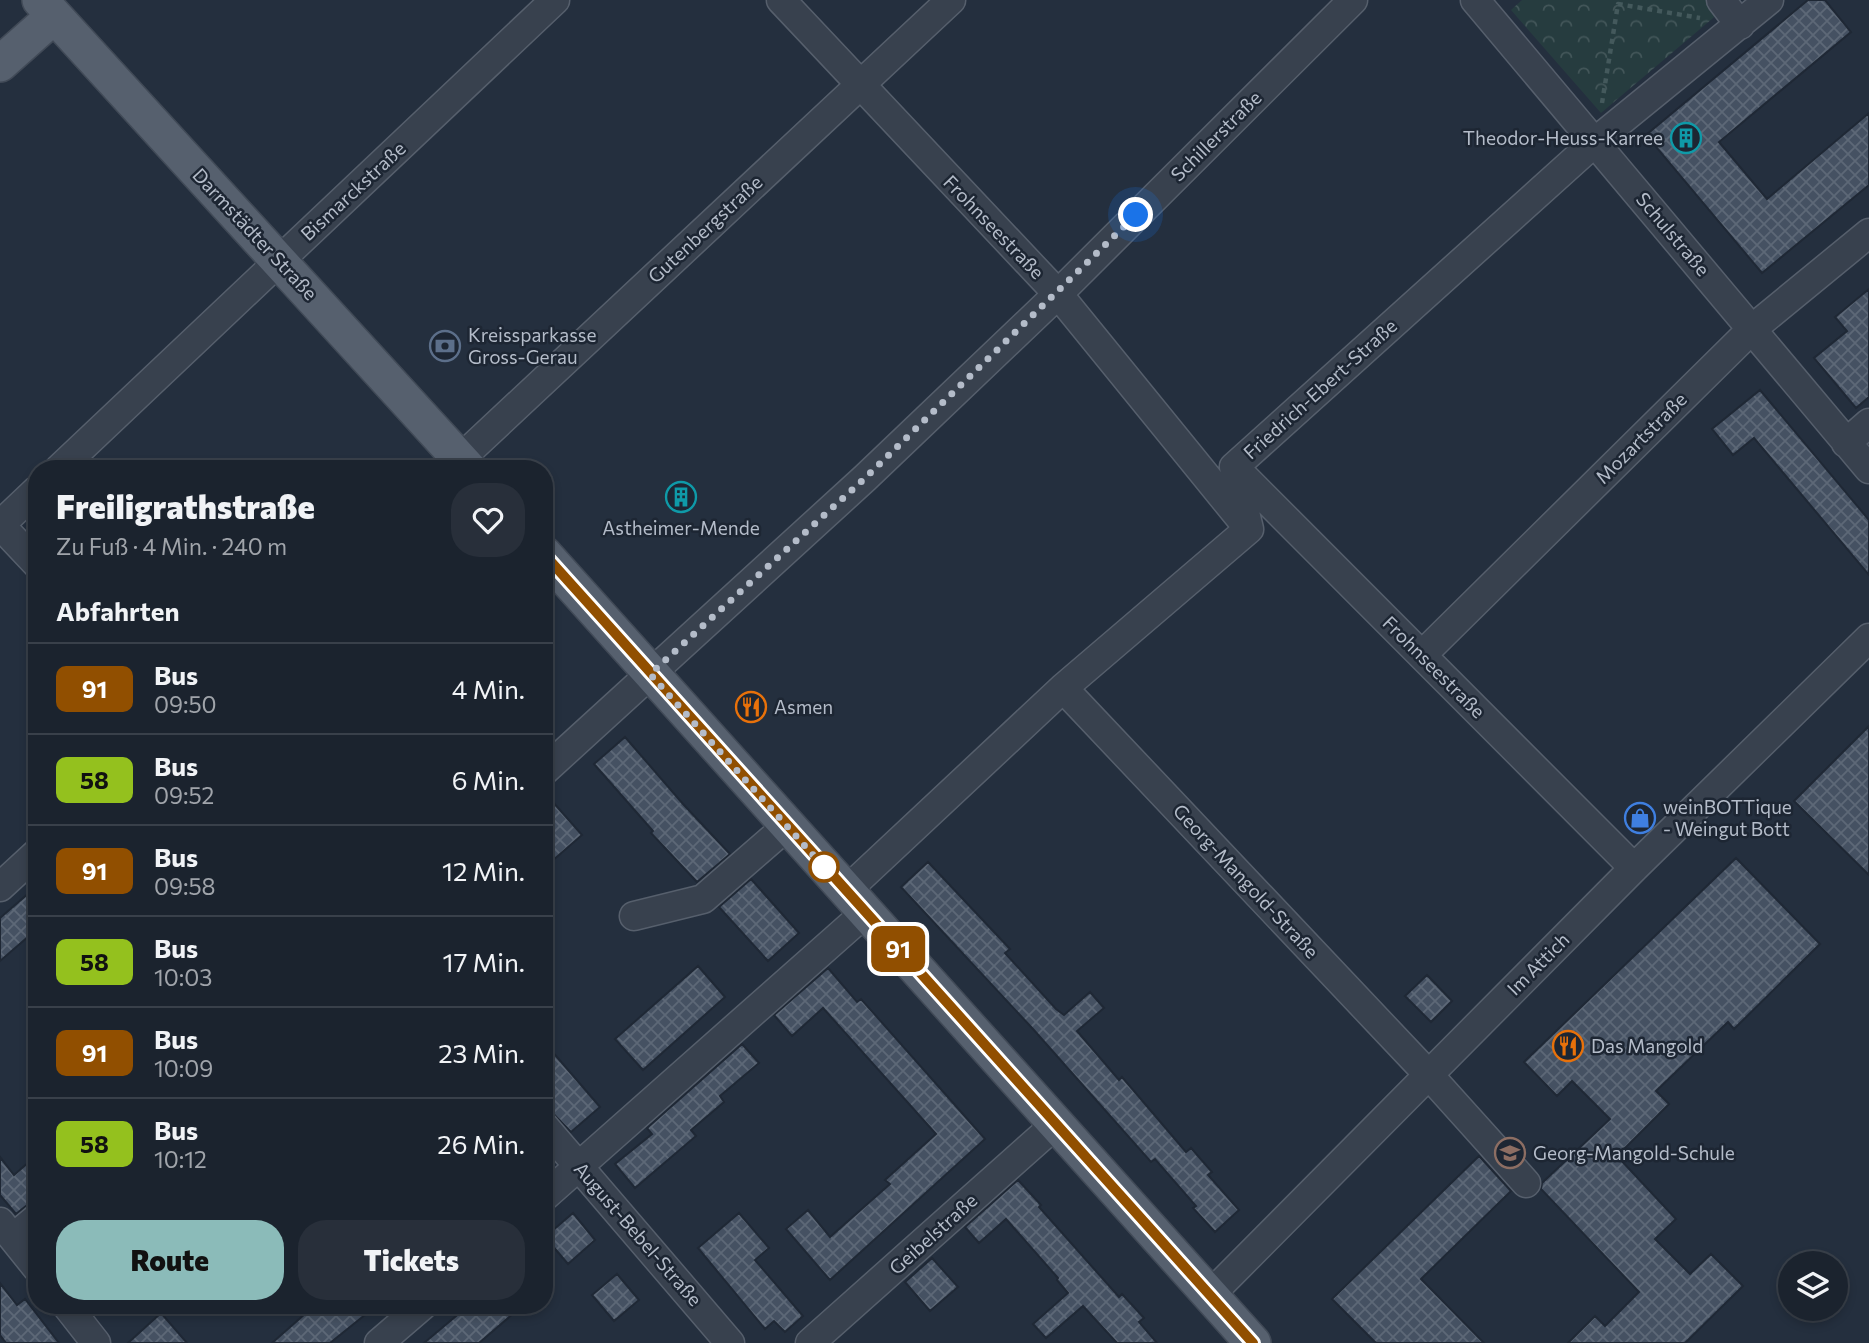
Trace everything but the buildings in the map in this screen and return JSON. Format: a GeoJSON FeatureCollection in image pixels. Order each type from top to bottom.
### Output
{"type":"FeatureCollection","features":[{"type":"Feature","properties":{"kind":"main road","name":"Darmstädter Straße"},"geometry":{"type":"LineString","coordinates":[[56,5],[280,260],[461,460]]}},
{"type":"Feature","properties":{"kind":"main road"},"geometry":{"type":"LineString","coordinates":[[0,64],[56,5]]}},
{"type":"Feature","properties":{"kind":"main road"},"geometry":{"type":"LineString","coordinates":[[553,564],[1253,1343]]}},
{"type":"Feature","properties":{"kind":"street","name":"Bismarckstraße"},"geometry":{"type":"LineString","coordinates":[[69,460],[555,0]]}},
{"type":"Feature","properties":{"kind":"street","name":"Frohnseestraße"},"geometry":{"type":"LineString","coordinates":[[781,0],[1058,294],[1249,528]]}},
{"type":"Feature","properties":{"kind":"street","name":"Gutenbergstraße"},"geometry":{"type":"LineString","coordinates":[[469,460],[951,0]]}},
{"type":"Feature","properties":{"kind":"street","name":"Schillerstraße"},"geometry":{"type":"LineString","coordinates":[[553,763],[865,478],[1058,294],[1353,0]]}},
{"type":"Feature","properties":{"kind":"street","name":"Schulstraße"},"geometry":{"type":"LineString","coordinates":[[1475,0],[1869,469]]}},
{"type":"Feature","properties":{"kind":"street"},"geometry":{"type":"LineString","coordinates":[[1721,0],[1740,24]]}},
{"type":"Feature","properties":{"kind":"street","name":"Friedrich-Ebert-Straße"},"geometry":{"type":"LineString","coordinates":[[1249,528],[1234,467],[1596,142],[1769,0]]}},
{"type":"Feature","properties":{"kind":"street","name":"Mozartstraße"},"geometry":{"type":"LineString","coordinates":[[1422,654],[1752,329],[1869,233]]}},
{"type":"Feature","properties":{"kind":"street"},"geometry":{"type":"LineString","coordinates":[[1846,443],[1869,423]]}},
{"type":"Feature","properties":{"kind":"street","name":"Frohnseestraße"},"geometry":{"type":"LineString","coordinates":[[1234,467],[1634,868]]}},
{"type":"Feature","properties":{"kind":"street"},"geometry":{"type":"LineString","coordinates":[[28,499],[0,525],[28,555]]}},
{"type":"Feature","properties":{"kind":"street"},"geometry":{"type":"LineString","coordinates":[[553,1189],[855,902],[1063,688],[1249,528]]}},
{"type":"Feature","properties":{"kind":"street","name":"Im Attich"},"geometry":{"type":"LineString","coordinates":[[1210,1295],[1634,868],[1869,638]]}},
{"type":"Feature","properties":{"kind":"street","name":"Georg-Mangold-Straße"},"geometry":{"type":"LineString","coordinates":[[1063,688],[1428,1074],[1526,1183]]}},
{"type":"Feature","properties":{"kind":"street"},"geometry":{"type":"LineString","coordinates":[[634,916],[703,899],[787,826]]}},
{"type":"Feature","properties":{"kind":"street"},"geometry":{"type":"LineString","coordinates":[[0,887],[28,861]]}},
{"type":"Feature","properties":{"kind":"street","name":"Geibelstraße"},"geometry":{"type":"LineString","coordinates":[[810,1343],[1056,1125]]}},
{"type":"Feature","properties":{"kind":"street","name":"August-Bebel-Straße"},"geometry":{"type":"LineString","coordinates":[[553,1136],[730,1343]]}},
{"type":"Feature","properties":{"kind":"street"},"geometry":{"type":"LineString","coordinates":[[28,1222],[7,1230],[28,1257]]}},
{"type":"Feature","properties":{"kind":"street"},"geometry":{"type":"LineString","coordinates":[[73,1314],[96,1343]]}},
{"type":"Feature","properties":{"kind":"street"},"geometry":{"type":"LineString","coordinates":[[379,1343],[413,1314]]}},
{"type":"Feature","properties":{"kind":"path"},"geometry":{"type":"LineString","coordinates":[[1596,142],[1617,2],[1740,24]]}},
{"type":"Feature","properties":{"kind":"green space"},"geometry":{"type":"Polygon","coordinates":[[[1522,0],[1709,0],[1719,13],[1601,113],[1511,10],[1522,0]]]}},
{"type":"Feature","properties":{"kind":"bus line","name":"91"},"geometry":{"type":"LineString","coordinates":[[553,564],[1253,1343]]}},
{"type":"Feature","properties":{"kind":"place","name":"Theodor-Heuss-Karree"},"geometry":{"type":"Point","coordinates":[1686,138]}},
{"type":"Feature","properties":{"kind":"place","name":"Kreissparkasse Gross-Gerau"},"geometry":{"type":"Point","coordinates":[445,346]}},
{"type":"Feature","properties":{"kind":"place","name":"Astheimer-Mende"},"geometry":{"type":"Point","coordinates":[681,497]}},
{"type":"Feature","properties":{"kind":"place","name":"Asmen"},"geometry":{"type":"Point","coordinates":[751,707]}},
{"type":"Feature","properties":{"kind":"place","name":"weinBOTTique - Weingut Bott"},"geometry":{"type":"Point","coordinates":[1640,818]}},
{"type":"Feature","properties":{"kind":"place","name":"Das Mangold"},"geometry":{"type":"Point","coordinates":[1568,1046]}},
{"type":"Feature","properties":{"kind":"place","name":"Georg-Mangold-Schule"},"geometry":{"type":"Point","coordinates":[1510,1153]}},
{"type":"Feature","properties":{"kind":"route"},"geometry":{"type":"LineString","coordinates":[[824,867],[831,875],[650,674],[865,478],[1058,294],[1136,215]]}}]}
